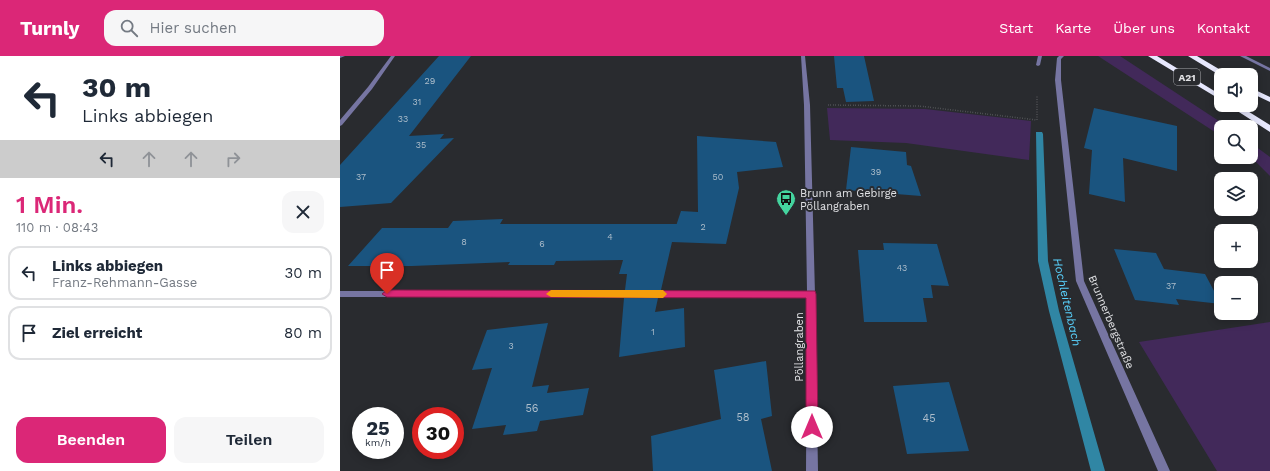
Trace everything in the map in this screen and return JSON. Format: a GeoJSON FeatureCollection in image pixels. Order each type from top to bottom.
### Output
{"type":"FeatureCollection","features":[{"type":"Feature","properties":{"kind":"highway","name":"A21"},"geometry":{"type":"LineString","coordinates":[[1152,56],[1214,94]]}},
{"type":"Feature","properties":{"kind":"highway","name":"A21"},"geometry":{"type":"LineString","coordinates":[[1192,56],[1214,69]]}},
{"type":"Feature","properties":{"kind":"highway"},"geometry":{"type":"LineString","coordinates":[[1258,94],[1270,100]]}},
{"type":"Feature","properties":{"kind":"highway"},"geometry":{"type":"LineString","coordinates":[[1243,112],[1270,129]]}},
{"type":"Feature","properties":{"kind":"street"},"geometry":{"type":"LineString","coordinates":[[340,124],[370,88],[393,56]]}},
{"type":"Feature","properties":{"kind":"street","name":"Pöllangraben"},"geometry":{"type":"LineString","coordinates":[[803,56],[807,105],[811,294],[812,471]]}},
{"type":"Feature","properties":{"kind":"street"},"geometry":{"type":"LineString","coordinates":[[1038,64],[1040,56]]}},
{"type":"Feature","properties":{"kind":"street","name":"Brunnerbergstraße"},"geometry":{"type":"LineString","coordinates":[[1062,56],[1059,58],[1058,80],[1080,281],[1164,471]]}},
{"type":"Feature","properties":{"kind":"street"},"geometry":{"type":"LineString","coordinates":[[1242,56],[1270,70]]}},
{"type":"Feature","properties":{"kind":"street"},"geometry":{"type":"LineString","coordinates":[[340,294],[811,294]]}},
{"type":"Feature","properties":{"kind":"path"},"geometry":{"type":"LineString","coordinates":[[807,105],[920,106],[1037,120]]}},
{"type":"Feature","properties":{"kind":"shaded area"},"geometry":{"type":"Polygon","coordinates":[[[1098,56],[1120,56],[1217,120],[1214,120],[1214,131],[1098,56]]]}},
{"type":"Feature","properties":{"kind":"shaded area"},"geometry":{"type":"Polygon","coordinates":[[[827,108],[925,109],[1031,121],[1029,160],[906,143],[830,140],[827,108]]]}},
{"type":"Feature","properties":{"kind":"shaded area"},"geometry":{"type":"Polygon","coordinates":[[[1258,148],[1270,157],[1270,176],[1258,164],[1258,148]]]}},
{"type":"Feature","properties":{"kind":"shaded area"},"geometry":{"type":"Polygon","coordinates":[[[1270,322],[1270,471],[1217,471],[1139,342],[1270,322]]]}},
{"type":"Feature","properties":{"kind":"building"},"geometry":{"type":"Polygon","coordinates":[[[439,56],[471,56],[409,136],[444,134],[440,139],[454,138],[391,203],[340,207],[340,165],[439,56]]]}},
{"type":"Feature","properties":{"kind":"building"},"geometry":{"type":"Polygon","coordinates":[[[834,56],[864,56],[874,101],[846,102],[843,88],[837,88],[834,56]]]}},
{"type":"Feature","properties":{"kind":"building"},"geometry":{"type":"Polygon","coordinates":[[[1094,108],[1177,126],[1177,171],[1123,158],[1125,202],[1089,194],[1092,150],[1084,148],[1094,108]]]}},
{"type":"Feature","properties":{"kind":"building"},"geometry":{"type":"Polygon","coordinates":[[[697,136],[776,142],[783,167],[737,172],[739,188],[726,244],[672,242],[661,290],[625,290],[627,274],[619,274],[623,260],[556,261],[554,265],[508,265],[510,262],[412,266],[348,266],[382,228],[448,228],[453,221],[503,219],[500,224],[677,224],[681,211],[698,212],[697,136]]]}},
{"type":"Feature","properties":{"kind":"building"},"geometry":{"type":"Polygon","coordinates":[[[851,147],[906,152],[907,165],[911,166],[921,196],[846,190],[851,147]]]}},
{"type":"Feature","properties":{"kind":"building"},"geometry":{"type":"Polygon","coordinates":[[[883,243],[937,244],[949,286],[931,285],[933,298],[923,298],[927,322],[864,322],[858,250],[884,250],[883,243]]]}},
{"type":"Feature","properties":{"kind":"building"},"geometry":{"type":"Polygon","coordinates":[[[1114,249],[1156,253],[1164,269],[1205,274],[1214,291],[1214,303],[1176,299],[1179,305],[1135,300],[1114,249]]]}},
{"type":"Feature","properties":{"kind":"building"},"geometry":{"type":"Polygon","coordinates":[[[624,298],[658,298],[655,312],[684,308],[685,347],[619,357],[624,298]]]}},
{"type":"Feature","properties":{"kind":"building"},"geometry":{"type":"Polygon","coordinates":[[[548,323],[532,387],[549,385],[547,393],[589,388],[583,415],[540,421],[537,431],[503,435],[506,425],[472,429],[492,368],[472,370],[487,330],[548,323]]]}},
{"type":"Feature","properties":{"kind":"building"},"geometry":{"type":"Polygon","coordinates":[[[766,361],[772,416],[761,419],[772,471],[653,471],[651,436],[721,419],[714,370],[766,361]]]}},
{"type":"Feature","properties":{"kind":"building"},"geometry":{"type":"Polygon","coordinates":[[[949,382],[969,451],[907,454],[893,386],[949,382]]]}},
{"type":"Feature","properties":{"kind":"waterway","name":"Hochleitenbach"},"geometry":{"type":"LineString","coordinates":[[1039,134],[1043,261],[1054,311],[1098,471]]}},
{"type":"Feature","properties":{"kind":"slow traffic"},"geometry":{"type":"LineString","coordinates":[[551,294],[663,294]]}},
{"type":"Feature","properties":{"kind":"place","name":"Brunn am Gebirge Pöllangraben"},"geometry":{"type":"Point","coordinates":[786,216]}},
{"type":"Feature","properties":{"kind":"route"},"geometry":{"type":"LineString","coordinates":[[387,294],[811,294],[812,427]]}}]}
